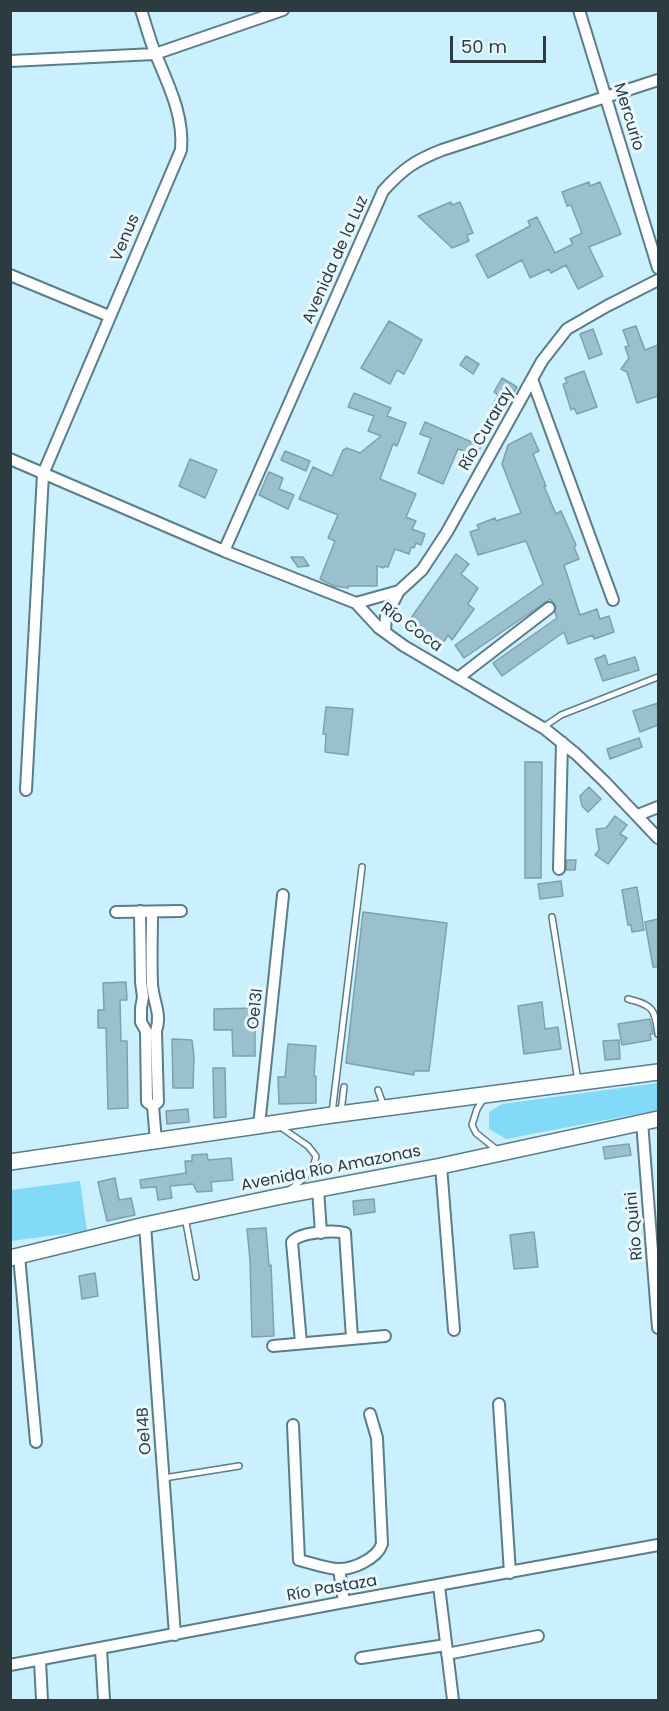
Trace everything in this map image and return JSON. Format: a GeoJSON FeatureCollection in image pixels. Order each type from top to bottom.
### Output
{"type":"FeatureCollection","features":[{"type":"Feature","properties":{"kind":"main road"},"geometry":{"type":"LineString","coordinates":[[10,1162],[337,1114],[658,1072]]}},
{"type":"Feature","properties":{"kind":"main road","name":"Avenida Río Amazonas"},"geometry":{"type":"LineString","coordinates":[[15,1257],[185,1216],[441,1166],[658,1119]]}},
{"type":"Feature","properties":{"kind":"street","name":"Venus"},"geometry":{"type":"LineString","coordinates":[[26,790],[43,474],[181,150],[182,138],[174,96],[155,54],[141,10]]}},
{"type":"Feature","properties":{"kind":"street"},"geometry":{"type":"LineString","coordinates":[[10,61],[155,54],[283,10]]}},
{"type":"Feature","properties":{"kind":"street","name":"Mercurio"},"geometry":{"type":"LineString","coordinates":[[579,10],[658,267]]}},
{"type":"Feature","properties":{"kind":"street","name":"Avenida de la Luz"},"geometry":{"type":"LineString","coordinates":[[224,551],[383,191],[396,176],[417,159],[658,80]]}},
{"type":"Feature","properties":{"kind":"street"},"geometry":{"type":"LineString","coordinates":[[10,275],[110,316]]}},
{"type":"Feature","properties":{"kind":"street","name":"Río Curaray"},"geometry":{"type":"LineString","coordinates":[[356,603],[399,591],[422,570],[447,532],[532,379],[552,346],[567,329],[658,280]]}},
{"type":"Feature","properties":{"kind":"street"},"geometry":{"type":"LineString","coordinates":[[532,379],[613,600]]}},
{"type":"Feature","properties":{"kind":"street","name":"Río Coca"},"geometry":{"type":"LineString","coordinates":[[10,459],[224,551],[356,603],[385,633],[562,742],[638,815],[658,838]]}},
{"type":"Feature","properties":{"kind":"street"},"geometry":{"type":"LineString","coordinates":[[385,633],[386,616],[399,591]]}},
{"type":"Feature","properties":{"kind":"street"},"geometry":{"type":"LineString","coordinates":[[458,678],[549,608]]}},
{"type":"Feature","properties":{"kind":"street"},"geometry":{"type":"LineString","coordinates":[[559,869],[562,742]]}},
{"type":"Feature","properties":{"kind":"street"},"geometry":{"type":"LineString","coordinates":[[638,815],[658,807]]}},
{"type":"Feature","properties":{"kind":"street","name":"Oe13I"},"geometry":{"type":"LineString","coordinates":[[259,1126],[283,895]]}},
{"type":"Feature","properties":{"kind":"street"},"geometry":{"type":"LineString","coordinates":[[140,911],[148,997],[141,1008],[141,1022],[151,1031]]}},
{"type":"Feature","properties":{"kind":"street"},"geometry":{"type":"LineString","coordinates":[[116,912],[181,911]]}},
{"type":"Feature","properties":{"kind":"street"},"geometry":{"type":"LineString","coordinates":[[146,961],[152,912]]}},
{"type":"Feature","properties":{"kind":"street"},"geometry":{"type":"LineString","coordinates":[[148,997],[157,1006],[159,1022],[151,1031],[152,1071],[147,1102],[153,1106],[156,1141]]}},
{"type":"Feature","properties":{"kind":"street","name":"Río Quini"},"geometry":{"type":"LineString","coordinates":[[642,1122],[658,1328]]}},
{"type":"Feature","properties":{"kind":"street"},"geometry":{"type":"LineString","coordinates":[[441,1166],[454,1330]]}},
{"type":"Feature","properties":{"kind":"street"},"geometry":{"type":"LineString","coordinates":[[318,1189],[321,1233]]}},
{"type":"Feature","properties":{"kind":"street","name":"Oe14B"},"geometry":{"type":"LineString","coordinates":[[145,1225],[176,1635]]}},
{"type":"Feature","properties":{"kind":"street"},"geometry":{"type":"LineString","coordinates":[[301,1343],[292,1242],[298,1236],[321,1233],[345,1233],[352,1338]]}},
{"type":"Feature","properties":{"kind":"street"},"geometry":{"type":"LineString","coordinates":[[15,1257],[36,1443]]}},
{"type":"Feature","properties":{"kind":"street"},"geometry":{"type":"LineString","coordinates":[[273,1346],[385,1336]]}},
{"type":"Feature","properties":{"kind":"street"},"geometry":{"type":"LineString","coordinates":[[499,1404],[510,1573]]}},
{"type":"Feature","properties":{"kind":"street"},"geometry":{"type":"LineString","coordinates":[[293,1425],[299,1560],[339,1569],[368,1560],[380,1550],[382,1544],[377,1438],[370,1414]]}},
{"type":"Feature","properties":{"kind":"street","name":"Río Pastaza"},"geometry":{"type":"LineString","coordinates":[[10,1665],[658,1545]]}},
{"type":"Feature","properties":{"kind":"street"},"geometry":{"type":"LineString","coordinates":[[339,1569],[344,1602]]}},
{"type":"Feature","properties":{"kind":"street"},"geometry":{"type":"LineString","coordinates":[[439,1586],[453,1701]]}},
{"type":"Feature","properties":{"kind":"street"},"geometry":{"type":"LineString","coordinates":[[361,1659],[447,1650],[538,1636]]}},
{"type":"Feature","properties":{"kind":"street"},"geometry":{"type":"LineString","coordinates":[[101,1649],[104,1701]]}},
{"type":"Feature","properties":{"kind":"street"},"geometry":{"type":"LineString","coordinates":[[40,1660],[42,1701]]}},
{"type":"Feature","properties":{"kind":"lane"},"geometry":{"type":"LineString","coordinates":[[542,728],[561,715],[658,677]]}},
{"type":"Feature","properties":{"kind":"lane"},"geometry":{"type":"LineString","coordinates":[[337,1114],[362,867]]}},
{"type":"Feature","properties":{"kind":"lane"},"geometry":{"type":"LineString","coordinates":[[552,917],[578,1082]]}},
{"type":"Feature","properties":{"kind":"lane"},"geometry":{"type":"LineString","coordinates":[[628,999],[649,1006],[655,1013],[658,1034]]}},
{"type":"Feature","properties":{"kind":"lane"},"geometry":{"type":"LineString","coordinates":[[337,1114],[344,1087]]}},
{"type":"Feature","properties":{"kind":"lane"},"geometry":{"type":"LineString","coordinates":[[378,1090],[385,1108]]}},
{"type":"Feature","properties":{"kind":"lane"},"geometry":{"type":"LineString","coordinates":[[487,1095],[480,1101],[472,1125],[476,1133],[501,1152]]}},
{"type":"Feature","properties":{"kind":"lane"},"geometry":{"type":"LineString","coordinates":[[275,1124],[308,1146],[316,1156],[315,1163],[302,1180],[291,1190],[277,1197]]}},
{"type":"Feature","properties":{"kind":"lane"},"geometry":{"type":"LineString","coordinates":[[185,1216],[196,1277]]}},
{"type":"Feature","properties":{"kind":"lane"},"geometry":{"type":"LineString","coordinates":[[164,1478],[239,1466]]}},
{"type":"Feature","properties":{"kind":"shaded area"},"geometry":{"type":"Polygon","coordinates":[[[658,1083],[658,1110],[506,1139],[489,1129],[489,1112],[502,1104],[658,1083]]]}},
{"type":"Feature","properties":{"kind":"shaded area"},"geometry":{"type":"Polygon","coordinates":[[[80,1181],[87,1231],[11,1241],[11,1190],[80,1181]]]}},
{"type":"Feature","properties":{"kind":"building"},"geometry":{"type":"Polygon","coordinates":[[[589,182],[590,186],[600,182],[621,234],[589,247],[603,276],[578,289],[566,265],[551,273],[549,269],[530,278],[522,260],[488,278],[476,255],[530,226],[528,221],[537,217],[555,253],[573,244],[570,239],[582,233],[571,205],[567,206],[562,192],[589,182]]]}},
{"type":"Feature","properties":{"kind":"building"},"geometry":{"type":"Polygon","coordinates":[[[451,202],[452,205],[460,202],[473,233],[467,235],[469,241],[452,248],[418,216],[451,202]]]}},
{"type":"Feature","properties":{"kind":"building"},"geometry":{"type":"Polygon","coordinates":[[[389,321],[422,340],[404,374],[397,370],[390,384],[361,368],[389,321]]]}},
{"type":"Feature","properties":{"kind":"building"},"geometry":{"type":"Polygon","coordinates":[[[636,326],[645,350],[658,345],[658,396],[637,403],[627,372],[621,369],[629,358],[625,347],[629,346],[623,330],[636,326]]]}},
{"type":"Feature","properties":{"kind":"building"},"geometry":{"type":"Polygon","coordinates":[[[593,329],[602,354],[589,359],[580,334],[593,329]]]}},
{"type":"Feature","properties":{"kind":"building"},"geometry":{"type":"Polygon","coordinates":[[[466,356],[479,364],[473,374],[460,365],[466,356]]]}},
{"type":"Feature","properties":{"kind":"building"},"geometry":{"type":"Polygon","coordinates":[[[584,371],[597,407],[577,414],[574,408],[571,410],[563,384],[567,383],[565,378],[584,371]]]}},
{"type":"Feature","properties":{"kind":"building"},"geometry":{"type":"Polygon","coordinates":[[[502,378],[517,387],[502,412],[492,406],[498,395],[494,392],[502,378]]]}},
{"type":"Feature","properties":{"kind":"building"},"geometry":{"type":"Polygon","coordinates":[[[354,393],[391,408],[387,416],[406,423],[397,446],[393,444],[380,479],[416,494],[406,517],[416,521],[412,529],[425,534],[421,545],[416,543],[414,548],[411,547],[409,554],[395,549],[388,567],[377,566],[377,586],[348,586],[348,588],[334,586],[320,579],[335,541],[328,538],[338,515],[299,499],[313,467],[332,476],[343,450],[347,448],[360,453],[381,436],[368,431],[374,416],[348,407],[354,393]]]}},
{"type":"Feature","properties":{"kind":"building"},"geometry":{"type":"Polygon","coordinates":[[[425,422],[481,446],[477,456],[458,449],[443,484],[418,473],[431,438],[420,434],[425,422]]]}},
{"type":"Feature","properties":{"kind":"building"},"geometry":{"type":"Polygon","coordinates":[[[531,433],[539,451],[533,454],[546,486],[544,486],[556,514],[561,511],[576,545],[574,547],[579,559],[564,565],[580,615],[597,609],[600,619],[609,616],[614,632],[594,639],[593,635],[568,644],[564,632],[502,676],[493,663],[557,618],[556,606],[550,599],[464,658],[455,645],[543,584],[526,541],[478,555],[470,532],[479,529],[477,525],[495,518],[496,521],[521,513],[502,464],[508,445],[531,433]]]}},
{"type":"Feature","properties":{"kind":"building"},"geometry":{"type":"Polygon","coordinates":[[[285,451],[310,461],[306,471],[281,460],[285,451]]]}},
{"type":"Feature","properties":{"kind":"building"},"geometry":{"type":"Polygon","coordinates":[[[190,459],[217,470],[205,498],[179,486],[190,459]]]}},
{"type":"Feature","properties":{"kind":"building"},"geometry":{"type":"Polygon","coordinates":[[[269,472],[283,478],[279,489],[294,495],[288,509],[259,495],[269,472]]]}},
{"type":"Feature","properties":{"kind":"building"},"geometry":{"type":"Polygon","coordinates":[[[456,554],[469,564],[461,574],[478,588],[468,604],[474,609],[452,640],[448,635],[438,646],[420,634],[418,638],[404,628],[456,554]]]}},
{"type":"Feature","properties":{"kind":"building"},"geometry":{"type":"Polygon","coordinates":[[[291,557],[303,557],[309,566],[298,567],[291,557]]]}},
{"type":"Feature","properties":{"kind":"building"},"geometry":{"type":"Polygon","coordinates":[[[605,655],[608,665],[635,657],[639,670],[603,681],[595,659],[605,655]]]}},
{"type":"Feature","properties":{"kind":"building"},"geometry":{"type":"Polygon","coordinates":[[[658,703],[658,725],[640,732],[633,711],[658,703]]]}},
{"type":"Feature","properties":{"kind":"building"},"geometry":{"type":"Polygon","coordinates":[[[326,707],[353,709],[348,755],[325,752],[326,734],[323,734],[326,707]]]}},
{"type":"Feature","properties":{"kind":"building"},"geometry":{"type":"Polygon","coordinates":[[[639,738],[642,747],[610,759],[607,749],[639,738]]]}},
{"type":"Feature","properties":{"kind":"building"},"geometry":{"type":"Polygon","coordinates":[[[525,762],[542,762],[541,878],[525,878],[525,762]]]}},
{"type":"Feature","properties":{"kind":"building"},"geometry":{"type":"Polygon","coordinates":[[[589,787],[601,799],[588,812],[582,806],[580,796],[589,787]]]}},
{"type":"Feature","properties":{"kind":"building"},"geometry":{"type":"Polygon","coordinates":[[[615,816],[627,825],[620,834],[627,838],[608,864],[595,855],[599,850],[596,829],[606,828],[615,816]]]}},
{"type":"Feature","properties":{"kind":"building"},"geometry":{"type":"Polygon","coordinates":[[[567,860],[576,860],[575,870],[566,870],[567,860]]]}},
{"type":"Feature","properties":{"kind":"building"},"geometry":{"type":"Polygon","coordinates":[[[561,881],[563,896],[540,899],[538,884],[561,881]]]}},
{"type":"Feature","properties":{"kind":"building"},"geometry":{"type":"Polygon","coordinates":[[[637,887],[644,930],[632,932],[631,925],[628,925],[622,890],[637,887]]]}},
{"type":"Feature","properties":{"kind":"building"},"geometry":{"type":"Polygon","coordinates":[[[363,912],[447,923],[429,1071],[414,1071],[414,1075],[346,1063],[363,912]]]}},
{"type":"Feature","properties":{"kind":"building"},"geometry":{"type":"Polygon","coordinates":[[[658,919],[658,967],[653,967],[645,922],[658,919]]]}},
{"type":"Feature","properties":{"kind":"building"},"geometry":{"type":"Polygon","coordinates":[[[126,982],[127,1000],[120,1000],[121,1041],[127,1041],[128,1108],[108,1109],[106,1028],[98,1028],[98,1010],[104,1010],[103,983],[126,982]]]}},
{"type":"Feature","properties":{"kind":"building"},"geometry":{"type":"Polygon","coordinates":[[[542,1002],[545,1029],[558,1027],[561,1049],[524,1054],[518,1006],[542,1002]]]}},
{"type":"Feature","properties":{"kind":"building"},"geometry":{"type":"Polygon","coordinates":[[[255,1008],[255,1056],[233,1056],[232,1030],[214,1030],[214,1009],[255,1008]]]}},
{"type":"Feature","properties":{"kind":"building"},"geometry":{"type":"Polygon","coordinates":[[[650,1019],[653,1034],[650,1034],[651,1040],[622,1045],[618,1024],[650,1019]]]}},
{"type":"Feature","properties":{"kind":"building"},"geometry":{"type":"Polygon","coordinates":[[[172,1039],[192,1040],[193,1088],[173,1088],[172,1039]]]}},
{"type":"Feature","properties":{"kind":"building"},"geometry":{"type":"Polygon","coordinates":[[[619,1040],[620,1059],[605,1060],[603,1041],[619,1040]]]}},
{"type":"Feature","properties":{"kind":"building"},"geometry":{"type":"Polygon","coordinates":[[[288,1044],[316,1046],[314,1076],[316,1076],[316,1103],[279,1104],[278,1077],[285,1077],[288,1044]]]}},
{"type":"Feature","properties":{"kind":"building"},"geometry":{"type":"Polygon","coordinates":[[[213,1068],[225,1068],[226,1117],[214,1118],[213,1068]]]}},
{"type":"Feature","properties":{"kind":"building"},"geometry":{"type":"Polygon","coordinates":[[[188,1109],[189,1122],[167,1124],[166,1111],[188,1109]]]}},
{"type":"Feature","properties":{"kind":"building"},"geometry":{"type":"Polygon","coordinates":[[[629,1144],[631,1155],[605,1159],[603,1147],[629,1144]]]}},
{"type":"Feature","properties":{"kind":"building"},"geometry":{"type":"Polygon","coordinates":[[[207,1154],[208,1160],[231,1158],[233,1180],[211,1182],[212,1191],[197,1192],[193,1184],[170,1186],[172,1198],[158,1200],[156,1187],[141,1188],[140,1180],[186,1173],[185,1161],[192,1161],[192,1155],[207,1154]]]}},
{"type":"Feature","properties":{"kind":"building"},"geometry":{"type":"Polygon","coordinates":[[[115,1178],[119,1200],[131,1198],[135,1215],[107,1221],[98,1182],[115,1178]]]}},
{"type":"Feature","properties":{"kind":"building"},"geometry":{"type":"Polygon","coordinates":[[[374,1199],[375,1212],[354,1215],[353,1201],[374,1199]]]}},
{"type":"Feature","properties":{"kind":"building"},"geometry":{"type":"Polygon","coordinates":[[[266,1228],[269,1266],[271,1265],[274,1336],[252,1337],[247,1229],[266,1228]]]}},
{"type":"Feature","properties":{"kind":"building"},"geometry":{"type":"Polygon","coordinates":[[[534,1232],[538,1267],[514,1269],[510,1235],[534,1232]]]}},
{"type":"Feature","properties":{"kind":"building"},"geometry":{"type":"Polygon","coordinates":[[[95,1273],[98,1296],[82,1299],[79,1276],[95,1273]]]}}]}
